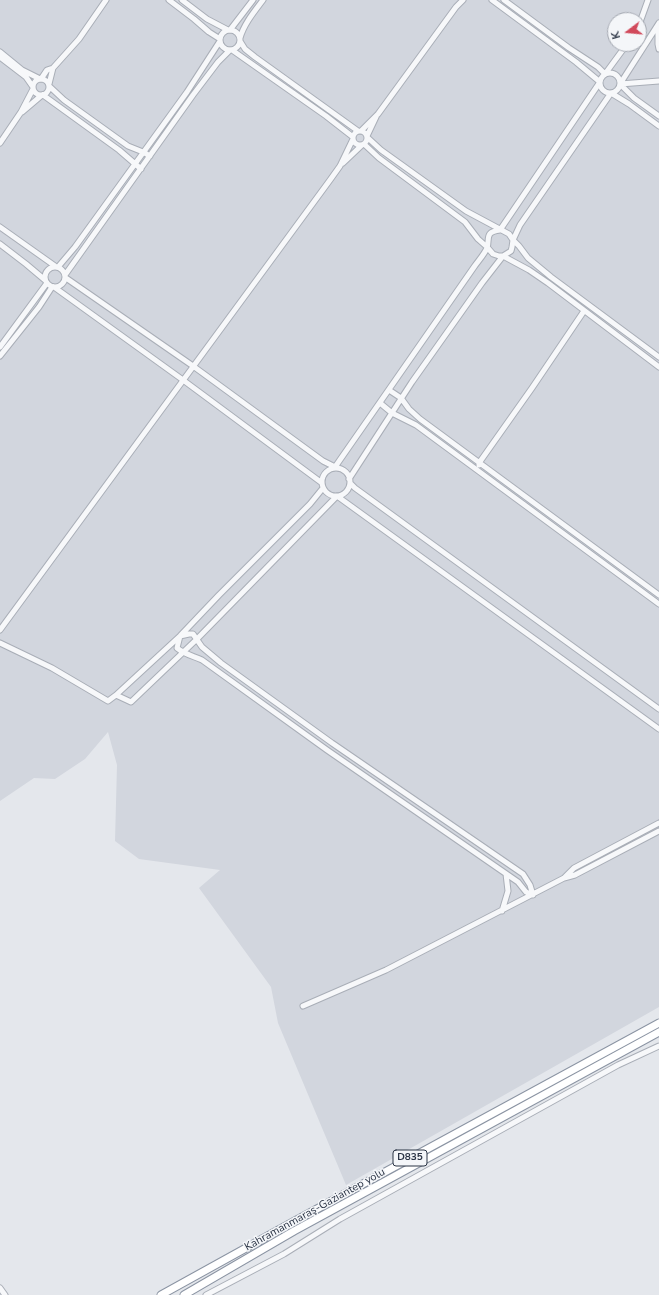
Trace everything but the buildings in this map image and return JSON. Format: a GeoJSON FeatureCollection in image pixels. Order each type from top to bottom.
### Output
{"type":"FeatureCollection","features":[{"type":"Feature","properties":{"kind":"highway","name":"Kahramanmaraş-Gaziantep yolu"},"geometry":{"type":"LineString","coordinates":[[161,1295],[659,1023]]}},
{"type":"Feature","properties":{"kind":"highway","name":"Kahramanmaraş-Gaziantep yolu"},"geometry":{"type":"LineString","coordinates":[[184,1295],[294,1231],[659,1032]]}},
{"type":"Feature","properties":{"kind":"street"},"geometry":{"type":"LineString","coordinates":[[22,112],[48,92],[53,68],[79,39],[106,0]]}},
{"type":"Feature","properties":{"kind":"street"},"geometry":{"type":"LineString","coordinates":[[168,0],[220,40],[222,46],[231,50],[275,79],[326,116],[353,138],[356,144],[363,145],[465,222],[478,239],[488,246]]}},
{"type":"Feature","properties":{"kind":"street"},"geometry":{"type":"LineString","coordinates":[[182,0],[199,13],[237,33],[245,49],[360,131],[365,132],[367,137],[381,150],[466,211],[509,234],[528,258],[659,358]]}},
{"type":"Feature","properties":{"kind":"street"},"geometry":{"type":"LineString","coordinates":[[0,348],[46,282],[45,277],[49,268],[57,267],[74,247],[187,92],[220,40],[222,34],[229,30],[253,0]]}},
{"type":"Feature","properties":{"kind":"street"},"geometry":{"type":"LineString","coordinates":[[0,356],[53,287],[61,286],[65,281],[66,276],[193,95],[218,62],[237,46],[242,32],[251,16],[263,0]]}},
{"type":"Feature","properties":{"kind":"street"},"geometry":{"type":"LineString","coordinates":[[456,7],[459,0]]}},
{"type":"Feature","properties":{"kind":"street"},"geometry":{"type":"LineString","coordinates":[[0,630],[340,166],[363,145],[378,114],[456,7],[463,0]]}},
{"type":"Feature","properties":{"kind":"street"},"geometry":{"type":"LineString","coordinates":[[492,0],[576,62],[600,82],[606,93],[611,93],[629,104],[659,126]]}},
{"type":"Feature","properties":{"kind":"street"},"geometry":{"type":"LineString","coordinates":[[504,0],[569,48],[598,67],[605,74]]}},
{"type":"Feature","properties":{"kind":"street"},"geometry":{"type":"LineString","coordinates":[[644,12],[648,0]]}},
{"type":"Feature","properties":{"kind":"street"},"geometry":{"type":"LineString","coordinates":[[194,19],[199,13]]}},
{"type":"Feature","properties":{"kind":"street"},"geometry":{"type":"LineString","coordinates":[[659,23],[659,50]]}},
{"type":"Feature","properties":{"kind":"street"},"geometry":{"type":"LineString","coordinates":[[116,695],[131,702],[197,639],[338,496],[347,490],[350,481],[401,398],[482,282],[510,251],[520,225],[611,93],[617,91],[659,23]]}},
{"type":"Feature","properties":{"kind":"street"},"geometry":{"type":"LineString","coordinates":[[0,52],[22,70],[46,80],[64,100],[128,146],[150,156]]}},
{"type":"Feature","properties":{"kind":"street"},"geometry":{"type":"LineString","coordinates":[[621,52],[601,78],[600,82],[500,230],[489,236],[487,240],[488,246],[493,254],[504,256],[529,270],[659,367]]}},
{"type":"Feature","properties":{"kind":"street"},"geometry":{"type":"LineString","coordinates":[[0,57],[26,77],[38,95],[43,95],[119,150],[141,169]]}},
{"type":"Feature","properties":{"kind":"street"},"geometry":{"type":"LineString","coordinates":[[0,143],[22,112],[33,88],[34,82],[41,79],[47,70],[53,68]]}},
{"type":"Feature","properties":{"kind":"street"},"geometry":{"type":"LineString","coordinates":[[605,74],[612,73],[616,75],[619,78],[620,84],[634,98],[659,116]]}},
{"type":"Feature","properties":{"kind":"street"},"geometry":{"type":"LineString","coordinates":[[275,79],[278,74]]}},
{"type":"Feature","properties":{"kind":"street"},"geometry":{"type":"LineString","coordinates":[[620,84],[659,81]]}},
{"type":"Feature","properties":{"kind":"street"},"geometry":{"type":"LineString","coordinates":[[187,92],[193,95]]}},
{"type":"Feature","properties":{"kind":"street"},"geometry":{"type":"LineString","coordinates":[[340,166],[354,134],[360,131],[378,114]]}},
{"type":"Feature","properties":{"kind":"street"},"geometry":{"type":"LineString","coordinates":[[160,128],[167,133]]}},
{"type":"Feature","properties":{"kind":"street"},"geometry":{"type":"LineString","coordinates":[[0,227],[63,270],[66,276],[323,461],[344,470],[350,481],[361,493],[659,709]]}},
{"type":"Feature","properties":{"kind":"street"},"geometry":{"type":"LineString","coordinates":[[0,244],[46,282],[183,380],[322,486],[327,493],[333,496],[338,496],[659,729]]}},
{"type":"Feature","properties":{"kind":"street"},"geometry":{"type":"LineString","coordinates":[[0,643],[52,668],[108,701],[116,695],[180,636],[218,595],[310,504],[322,486],[322,478],[325,473],[335,467],[488,246]]}},
{"type":"Feature","properties":{"kind":"street"},"geometry":{"type":"LineString","coordinates":[[480,472],[479,463],[584,311]]}},
{"type":"Feature","properties":{"kind":"street"},"geometry":{"type":"LineString","coordinates":[[389,390],[401,398],[409,409],[420,419],[659,595]]}},
{"type":"Feature","properties":{"kind":"street"},"geometry":{"type":"LineString","coordinates":[[380,403],[392,413],[416,425],[659,604]]}},
{"type":"Feature","properties":{"kind":"street"},"geometry":{"type":"LineString","coordinates":[[528,508],[533,502]]}},
{"type":"Feature","properties":{"kind":"street"},"geometry":{"type":"LineString","coordinates":[[596,557],[600,551]]}},
{"type":"Feature","properties":{"kind":"street"},"geometry":{"type":"LineString","coordinates":[[180,636],[193,634],[202,647],[221,663],[332,743],[523,874],[530,885],[533,894]]}},
{"type":"Feature","properties":{"kind":"street"},"geometry":{"type":"LineString","coordinates":[[180,636],[177,648],[182,653],[202,660],[327,750],[518,882],[526,892],[533,894]]}},
{"type":"Feature","properties":{"kind":"street"},"geometry":{"type":"LineString","coordinates":[[564,878],[574,868],[659,823]]}},
{"type":"Feature","properties":{"kind":"street"},"geometry":{"type":"LineString","coordinates":[[303,1006],[386,970],[564,878],[575,875],[659,831]]}},
{"type":"Feature","properties":{"kind":"street"},"geometry":{"type":"LineString","coordinates":[[502,911],[508,891],[506,874]]}},
{"type":"Feature","properties":{"kind":"street"},"geometry":{"type":"LineString","coordinates":[[206,1295],[284,1254],[340,1219],[611,1069],[659,1046]]}},
{"type":"Feature","properties":{"kind":"street"},"geometry":{"type":"LineString","coordinates":[[0,1288],[5,1295]]}},
{"type":"Feature","properties":{"kind":"shaded area"},"geometry":{"type":"Polygon","coordinates":[[[0,0],[659,0],[659,1007],[346,1185],[278,1023],[271,987],[199,888],[220,870],[139,859],[115,841],[117,765],[108,732],[85,759],[55,779],[34,778],[0,801],[0,0]]]}}]}
